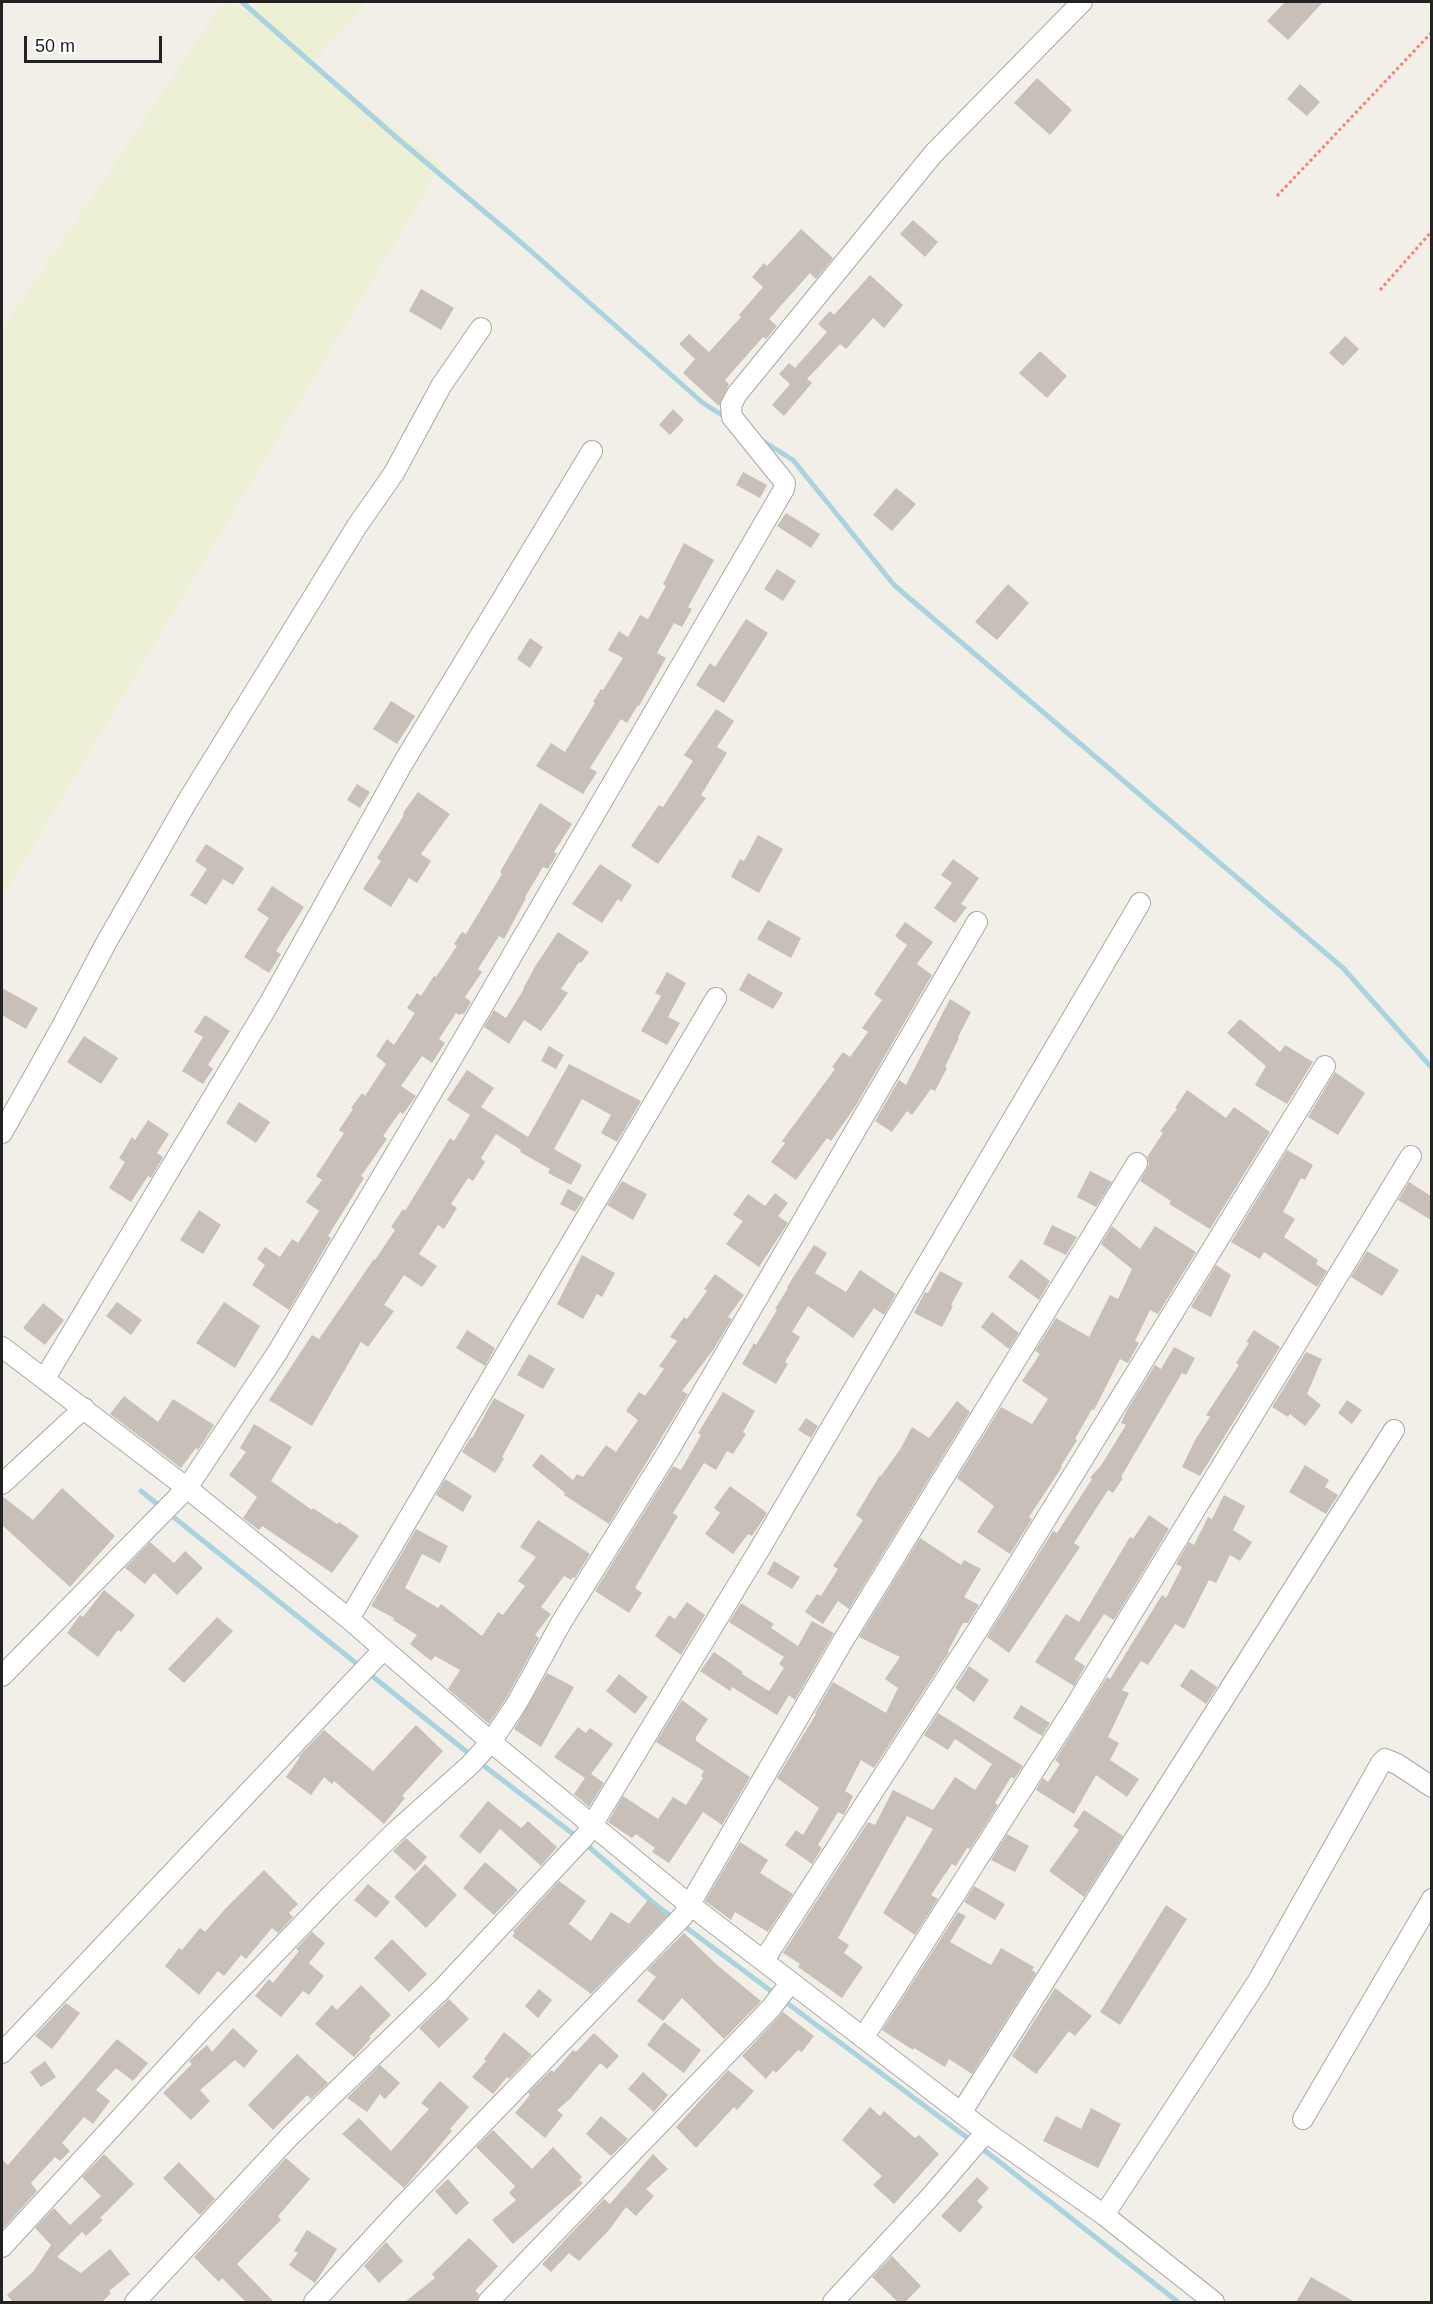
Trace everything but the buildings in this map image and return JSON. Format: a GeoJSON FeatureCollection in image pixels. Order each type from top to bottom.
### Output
{"type":"FeatureCollection","features":[{"type":"Feature","properties":{"kind":"street"},"geometry":{"type":"LineString","coordinates":[[2,1677],[174,1501],[283,1342],[460,1045],[784,489],[782,479],[732,417],[731,405],[737,394],[934,153],[1082,2]]}},
{"type":"Feature","properties":{"kind":"street"},"geometry":{"type":"LineString","coordinates":[[2,1133],[106,943],[188,800],[357,526],[399,466],[441,386],[481,328]]}},
{"type":"Feature","properties":{"kind":"street"},"geometry":{"type":"LineString","coordinates":[[45,1378],[135,1224],[270,1002],[403,763],[592,451]]}},
{"type":"Feature","properties":{"kind":"street"},"geometry":{"type":"LineString","coordinates":[[135,2302],[290,2136],[441,1990],[585,1835],[762,1545],[1140,903]]}},
{"type":"Feature","properties":{"kind":"street"},"geometry":{"type":"LineString","coordinates":[[2,2247],[204,2027],[316,1911],[395,1832],[481,1753],[517,1703],[567,1613],[669,1450],[977,922]]}},
{"type":"Feature","properties":{"kind":"street"},"geometry":{"type":"LineString","coordinates":[[349,1619],[716,998]]}},
{"type":"Feature","properties":{"kind":"street"},"geometry":{"type":"LineString","coordinates":[[764,1960],[977,1631],[1325,1066]]}},
{"type":"Feature","properties":{"kind":"street"},"geometry":{"type":"LineString","coordinates":[[863,2038],[1074,1708],[1411,1156]]}},
{"type":"Feature","properties":{"kind":"street"},"geometry":{"type":"LineString","coordinates":[[314,2302],[397,2212],[682,1917],[843,1641],[1137,1163]]}},
{"type":"Feature","properties":{"kind":"street"},"geometry":{"type":"LineString","coordinates":[[2,1347],[84,1408],[174,1501],[349,1619],[378,1656],[481,1753],[585,1835],[682,1917],[764,1960],[788,1986],[863,2038],[961,2113],[980,2140],[1104,2215],[1214,2302]]}},
{"type":"Feature","properties":{"kind":"street"},"geometry":{"type":"LineString","coordinates":[[2,1484],[84,1408]]}},
{"type":"Feature","properties":{"kind":"street"},"geometry":{"type":"LineString","coordinates":[[961,2113],[1394,1430]]}},
{"type":"Feature","properties":{"kind":"street"},"geometry":{"type":"LineString","coordinates":[[2,2053],[378,1656]]}},
{"type":"Feature","properties":{"kind":"street"},"geometry":{"type":"LineString","coordinates":[[1104,2215],[1258,1981],[1380,1762],[1385,1759],[1397,1764],[1431,1787]]}},
{"type":"Feature","properties":{"kind":"street"},"geometry":{"type":"LineString","coordinates":[[1304,2119],[1431,1899]]}},
{"type":"Feature","properties":{"kind":"street"},"geometry":{"type":"LineString","coordinates":[[488,2302],[771,2008],[788,1986]]}},
{"type":"Feature","properties":{"kind":"street"},"geometry":{"type":"LineString","coordinates":[[833,2302],[980,2140]]}},
{"type":"Feature","properties":{"kind":"path"},"geometry":{"type":"LineString","coordinates":[[1277,196],[1431,32]]}},
{"type":"Feature","properties":{"kind":"path"},"geometry":{"type":"LineString","coordinates":[[1380,290],[1431,231]]}},
{"type":"Feature","properties":{"kind":"green space"},"geometry":{"type":"Polygon","coordinates":[[[223,2],[231,2],[248,15],[261,2],[367,2],[313,63],[441,166],[2,898],[2,330],[223,2]]]}},
{"type":"Feature","properties":{"kind":"waterway"},"geometry":{"type":"LineString","coordinates":[[242,2],[703,403],[728,419]]}},
{"type":"Feature","properties":{"kind":"waterway"},"geometry":{"type":"LineString","coordinates":[[761,440],[793,460],[894,585],[1343,968],[1432,1068]]}},
{"type":"Feature","properties":{"kind":"waterway"},"geometry":{"type":"LineString","coordinates":[[141,1491],[472,1756]]}},
{"type":"Feature","properties":{"kind":"waterway"},"geometry":{"type":"LineString","coordinates":[[479,1762],[581,1840],[656,1905],[997,2160],[1178,2302]]}}]}
